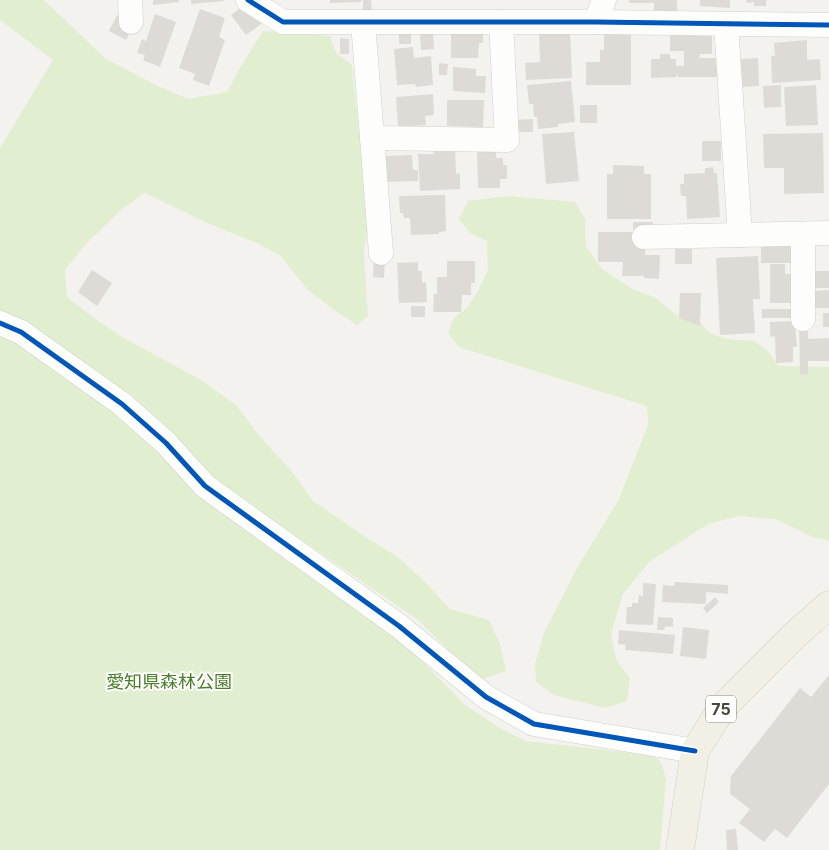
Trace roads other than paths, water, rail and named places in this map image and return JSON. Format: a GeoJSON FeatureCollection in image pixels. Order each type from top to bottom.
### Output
{"type":"FeatureCollection","features":[{"type":"Feature","properties":{"kind":"main road","name":"75"},"geometry":{"type":"LineString","coordinates":[[680,850],[694,751],[722,708],[796,634],[829,606]]}},
{"type":"Feature","properties":{"kind":"street"},"geometry":{"type":"LineString","coordinates":[[248,0],[283,22],[501,22],[600,11],[726,24],[829,26]]}},
{"type":"Feature","properties":{"kind":"street"},"geometry":{"type":"LineString","coordinates":[[363,22],[381,253]]}},
{"type":"Feature","properties":{"kind":"street"},"geometry":{"type":"LineString","coordinates":[[372,138],[506,140],[501,22]]}},
{"type":"Feature","properties":{"kind":"street"},"geometry":{"type":"LineString","coordinates":[[726,24],[740,235]]}},
{"type":"Feature","properties":{"kind":"street"},"geometry":{"type":"LineString","coordinates":[[644,237],[829,233]]}},
{"type":"Feature","properties":{"kind":"street"},"geometry":{"type":"LineString","coordinates":[[802,234],[804,319]]}},
{"type":"Feature","properties":{"kind":"street"},"geometry":{"type":"LineString","coordinates":[[0,323],[21,332],[122,404],[166,443],[205,486],[399,626],[486,697],[534,724],[694,751]]}},
{"type":"Feature","properties":{"kind":"park label","name":"愛知県森林公園"},"geometry":{"type":"Point","coordinates":[169,681]}}]}
